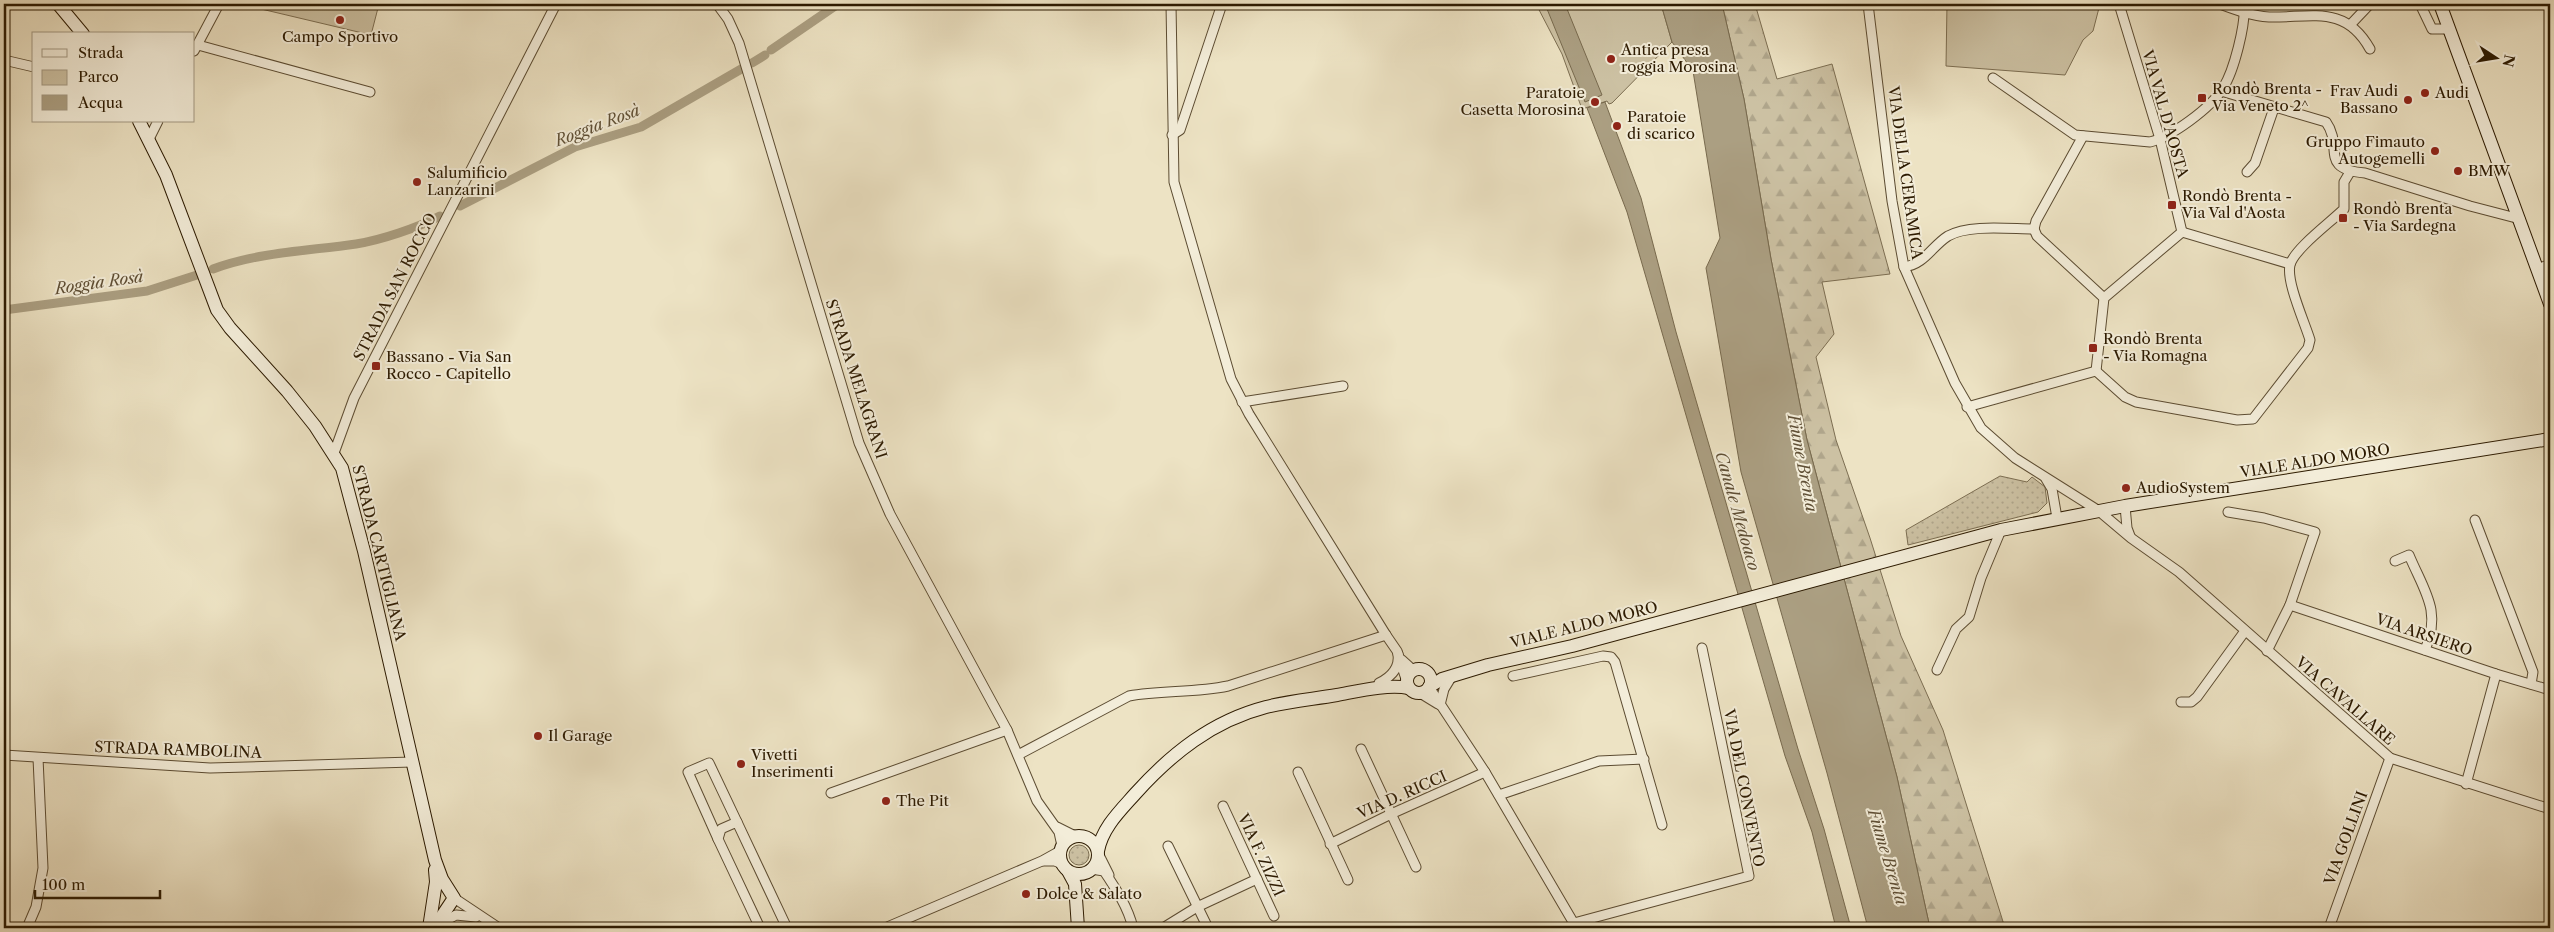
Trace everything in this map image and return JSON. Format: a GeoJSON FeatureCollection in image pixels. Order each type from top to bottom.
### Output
{"type":"FeatureCollection","features":[{"type":"Feature","properties":{"kind":"main road"},"geometry":{"type":"LineString","coordinates":[[58,4],[81,32]]}},
{"type":"Feature","properties":{"kind":"main road"},"geometry":{"type":"LineString","coordinates":[[2440,4],[2550,304]]}},
{"type":"Feature","properties":{"kind":"main road","name":"STRADA CARTIGLIANA"},"geometry":{"type":"LineString","coordinates":[[140,122],[185,219],[217,310],[230,328],[287,391],[334,453],[342,468],[364,550],[435,860],[442,879],[454,898]]}},
{"type":"Feature","properties":{"kind":"main road","name":"VIALE ALDO MORO"},"geometry":{"type":"LineString","coordinates":[[1078,910],[1089,871],[1107,827],[1154,772],[1178,751],[1212,729],[1266,707],[1452,676],[1488,665],[1572,646],[1894,557],[2057,518],[2549,438]]}},
{"type":"Feature","properties":{"kind":"main road","name":"VIALE ALDO MORO"},"geometry":{"type":"LineString","coordinates":[[1359,690],[1380,683],[1414,683],[1431,679],[1427,672],[1488,665]]}},
{"type":"Feature","properties":{"kind":"main road","name":"VIALE ALDO MORO"},"geometry":{"type":"LineString","coordinates":[[1078,928],[1075,884],[1065,868],[1061,848],[1067,839],[1102,826],[1116,815]]}},
{"type":"Feature","properties":{"kind":"main road"},"geometry":{"type":"LineString","coordinates":[[1078,835],[1094,842],[1098,852]]}},
{"type":"Feature","properties":{"kind":"main road"},"geometry":{"type":"LineString","coordinates":[[429,928],[436,882],[435,860]]}},
{"type":"Feature","properties":{"kind":"main road"},"geometry":{"type":"LineString","coordinates":[[1065,868],[1074,874],[1089,871]]}},
{"type":"Feature","properties":{"kind":"main road"},"geometry":{"type":"LineString","coordinates":[[434,928],[454,898]]}},
{"type":"Feature","properties":{"kind":"street"},"geometry":{"type":"LineString","coordinates":[[219,4],[196,48],[370,92]]}},
{"type":"Feature","properties":{"kind":"street","name":"STRADA SAN ROCCO"},"geometry":{"type":"LineString","coordinates":[[334,453],[354,398],[556,4]]}},
{"type":"Feature","properties":{"kind":"street","name":"STRADA MELAGRANI"},"geometry":{"type":"LineString","coordinates":[[717,4],[728,19],[744,59],[859,442],[894,523],[1007,730],[1037,800],[1061,837],[1061,848]]}},
{"type":"Feature","properties":{"kind":"street"},"geometry":{"type":"LineString","coordinates":[[1171,4],[1174,182],[1231,379],[1242,402],[1397,651],[1414,683],[1434,691],[1440,706],[1485,772],[1575,926]]}},
{"type":"Feature","properties":{"kind":"street"},"geometry":{"type":"LineString","coordinates":[[1172,135],[1180,130],[1222,4]]}},
{"type":"Feature","properties":{"kind":"street","name":"VIA DELLA CERAMICA"},"geometry":{"type":"LineString","coordinates":[[1868,4],[1892,201],[1904,267],[1967,407],[1981,428],[2001,447],[2099,511]]}},
{"type":"Feature","properties":{"kind":"street","name":"VIA VAL D'AOSTA"},"geometry":{"type":"LineString","coordinates":[[2119,4],[2160,139],[2182,232]]}},
{"type":"Feature","properties":{"kind":"street"},"geometry":{"type":"LineString","coordinates":[[2220,4],[2244,8],[2267,17],[2314,15],[2351,24],[2362,35],[2370,49]]}},
{"type":"Feature","properties":{"kind":"street"},"geometry":{"type":"LineString","coordinates":[[2351,24],[2370,4]]}},
{"type":"Feature","properties":{"kind":"street"},"geometry":{"type":"LineString","coordinates":[[2420,4],[2432,29],[2450,30]]}},
{"type":"Feature","properties":{"kind":"street"},"geometry":{"type":"LineString","coordinates":[[1994,78],[2075,135],[2150,142],[2160,139],[2208,106],[2221,91],[2243,31],[2244,8]]}},
{"type":"Feature","properties":{"kind":"street"},"geometry":{"type":"LineString","coordinates":[[4,60],[32,67]]}},
{"type":"Feature","properties":{"kind":"street"},"geometry":{"type":"LineString","coordinates":[[2221,91],[2326,122],[2331,128],[2333,155],[2337,165],[2350,172],[2365,173],[2470,206],[2520,218]]}},
{"type":"Feature","properties":{"kind":"street"},"geometry":{"type":"LineString","coordinates":[[2247,172],[2255,163],[2274,108]]}},
{"type":"Feature","properties":{"kind":"street"},"geometry":{"type":"LineString","coordinates":[[149,139],[158,122]]}},
{"type":"Feature","properties":{"kind":"street"},"geometry":{"type":"LineString","coordinates":[[2083,136],[2036,221],[2034,230],[2037,236],[2104,298]]}},
{"type":"Feature","properties":{"kind":"street"},"geometry":{"type":"LineString","coordinates":[[2096,372],[2125,397],[2136,402],[2238,420],[2252,419],[2308,348],[2310,340],[2291,278],[2290,264],[2299,251],[2344,209],[2344,182],[2350,172]]}},
{"type":"Feature","properties":{"kind":"street"},"geometry":{"type":"LineString","coordinates":[[1904,267],[1924,259],[1947,237],[1958,232],[1992,229],[2034,230]]}},
{"type":"Feature","properties":{"kind":"street"},"geometry":{"type":"LineString","coordinates":[[2096,372],[2104,298],[2182,232],[2290,264]]}},
{"type":"Feature","properties":{"kind":"street"},"geometry":{"type":"LineString","coordinates":[[2538,269],[2550,264]]}},
{"type":"Feature","properties":{"kind":"street"},"geometry":{"type":"LineString","coordinates":[[1967,407],[2096,372]]}},
{"type":"Feature","properties":{"kind":"street"},"geometry":{"type":"LineString","coordinates":[[1242,402],[1343,386]]}},
{"type":"Feature","properties":{"kind":"street"},"geometry":{"type":"LineString","coordinates":[[2045,477],[2052,488],[2057,518]]}},
{"type":"Feature","properties":{"kind":"street"},"geometry":{"type":"LineString","coordinates":[[2126,506],[2127,528],[2131,538]]}},
{"type":"Feature","properties":{"kind":"street","name":"VIA CAVALLARE"},"geometry":{"type":"LineString","coordinates":[[2099,511],[2131,538],[2179,572],[2390,758],[2466,784],[2550,809]]}},
{"type":"Feature","properties":{"kind":"street"},"geometry":{"type":"LineString","coordinates":[[2228,512],[2264,518],[2314,532],[2290,605],[2267,651]]}},
{"type":"Feature","properties":{"kind":"street"},"geometry":{"type":"LineString","coordinates":[[2475,520],[2534,672],[2531,684]]}},
{"type":"Feature","properties":{"kind":"street"},"geometry":{"type":"LineString","coordinates":[[1937,670],[1956,629],[1969,617],[1981,578],[2001,530]]}},
{"type":"Feature","properties":{"kind":"street"},"geometry":{"type":"LineString","coordinates":[[2395,560],[2409,555],[2428,599],[2434,617],[2431,635],[2425,650]]}},
{"type":"Feature","properties":{"kind":"street","name":"VIA ARSIERO"},"geometry":{"type":"LineString","coordinates":[[2290,605],[2496,674],[2550,690]]}},
{"type":"Feature","properties":{"kind":"street"},"geometry":{"type":"LineString","coordinates":[[2181,702],[2192,702],[2197,697],[2245,632]]}},
{"type":"Feature","properties":{"kind":"street"},"geometry":{"type":"LineString","coordinates":[[1018,755],[1129,696],[1205,691],[1228,686],[1386,635]]}},
{"type":"Feature","properties":{"kind":"street","name":"VIA DEL CONVENTO"},"geometry":{"type":"LineString","coordinates":[[1575,926],[1749,876],[1702,648]]}},
{"type":"Feature","properties":{"kind":"street","name":"VIALE ALDO MORO"},"geometry":{"type":"LineString","coordinates":[[1380,683],[1391,677],[1395,670],[1398,658],[1397,651]]}},
{"type":"Feature","properties":{"kind":"street"},"geometry":{"type":"LineString","coordinates":[[1513,676],[1603,656],[1611,657],[1616,662],[1662,825]]}},
{"type":"Feature","properties":{"kind":"street"},"geometry":{"type":"LineString","coordinates":[[2466,784],[2496,674]]}},
{"type":"Feature","properties":{"kind":"street"},"geometry":{"type":"LineString","coordinates":[[1440,706],[1444,689],[1452,676]]}},
{"type":"Feature","properties":{"kind":"street"},"geometry":{"type":"LineString","coordinates":[[831,793],[1007,730]]}},
{"type":"Feature","properties":{"kind":"street"},"geometry":{"type":"LineString","coordinates":[[1360,749],[1416,868]]}},
{"type":"Feature","properties":{"kind":"street","name":"STRADA RAMBOLINA"},"geometry":{"type":"LineString","coordinates":[[4,755],[210,768],[412,762]]}},
{"type":"Feature","properties":{"kind":"street"},"geometry":{"type":"LineString","coordinates":[[27,928],[36,907],[43,868],[38,758]]}},
{"type":"Feature","properties":{"kind":"street","name":"VIA GOLLINI"},"geometry":{"type":"LineString","coordinates":[[2329,928],[2390,758]]}},
{"type":"Feature","properties":{"kind":"street"},"geometry":{"type":"LineString","coordinates":[[1499,795],[1599,762],[1644,759]]}},
{"type":"Feature","properties":{"kind":"street"},"geometry":{"type":"LineString","coordinates":[[760,928],[688,772],[709,763],[787,928]]}},
{"type":"Feature","properties":{"kind":"street"},"geometry":{"type":"LineString","coordinates":[[1298,772],[1348,880]]}},
{"type":"Feature","properties":{"kind":"street","name":"VIA D. RICCI"},"geometry":{"type":"LineString","coordinates":[[1330,844],[1391,814],[1485,772]]}},
{"type":"Feature","properties":{"kind":"street","name":"VIA F. ZIZZI"},"geometry":{"type":"LineString","coordinates":[[1223,806],[1274,916]]}},
{"type":"Feature","properties":{"kind":"street"},"geometry":{"type":"LineString","coordinates":[[718,839],[721,830],[737,822]]}},
{"type":"Feature","properties":{"kind":"street","name":"STRADA MELAGRANI"},"geometry":{"type":"LineString","coordinates":[[1054,824],[1078,835]]}},
{"type":"Feature","properties":{"kind":"street"},"geometry":{"type":"LineString","coordinates":[[1168,846],[1208,928]]}},
{"type":"Feature","properties":{"kind":"street"},"geometry":{"type":"LineString","coordinates":[[885,928],[1042,861],[1061,848]]}},
{"type":"Feature","properties":{"kind":"street"},"geometry":{"type":"LineString","coordinates":[[1098,852],[1110,880]]}},
{"type":"Feature","properties":{"kind":"street"},"geometry":{"type":"LineString","coordinates":[[1042,861],[1049,860],[1065,868]]}},
{"type":"Feature","properties":{"kind":"street"},"geometry":{"type":"LineString","coordinates":[[1089,871],[1104,871],[1129,912],[1132,928]]}},
{"type":"Feature","properties":{"kind":"street"},"geometry":{"type":"LineString","coordinates":[[1162,928],[1197,907],[1257,879]]}},
{"type":"Feature","properties":{"kind":"street","name":"STRADA CARTIGLIANA"},"geometry":{"type":"LineString","coordinates":[[454,898],[483,920],[499,928]]}},
{"type":"Feature","properties":{"kind":"street"},"geometry":{"type":"LineString","coordinates":[[434,928],[446,919],[456,915],[469,915],[483,920]]}},
{"type":"Feature","properties":{"kind":"green space","name":"Campo Sportivo"},"geometry":{"type":"Polygon","coordinates":[[[240,4],[379,4],[371,35],[240,4]]]}},
{"type":"Feature","properties":{"kind":"green space"},"geometry":{"type":"Polygon","coordinates":[[[1536,4],[1661,4],[1672,42],[1612,103],[1609,104],[1607,101],[1582,109],[1562,54],[1536,4]]]}},
{"type":"Feature","properties":{"kind":"green space"},"geometry":{"type":"Polygon","coordinates":[[[1722,4],[1755,4],[1777,79],[1832,64],[1890,274],[1822,282],[1834,334],[1816,357],[1836,440],[1901,636],[1943,730],[2005,928],[1930,928],[1897,777],[1807,440],[1771,259],[1744,99],[1722,4]]]}},
{"type":"Feature","properties":{"kind":"green space"},"geometry":{"type":"Polygon","coordinates":[[[1947,4],[2100,4],[2093,31],[2083,40],[2065,75],[1946,66],[1947,4]]]}},
{"type":"Feature","properties":{"kind":"green space"},"geometry":{"type":"Polygon","coordinates":[[[2000,476],[2027,482],[2032,477],[2045,487],[2047,503],[2038,512],[1908,545],[1906,530],[2000,476]]]}},
{"type":"Feature","properties":{"kind":"green space"},"geometry":{"type":"Polygon","coordinates":[[[1075,845],[1083,845],[1089,851],[1089,859],[1083,865],[1075,865],[1069,859],[1069,851],[1075,845]]]}},
{"type":"Feature","properties":{"kind":"water"},"geometry":{"type":"Polygon","coordinates":[[[1545,4],[1565,4],[1602,95],[1585,102],[1545,4]]]}},
{"type":"Feature","properties":{"kind":"water","name":"Fiume Brenta"},"geometry":{"type":"Polygon","coordinates":[[[1661,4],[1722,4],[1744,99],[1771,259],[1807,440],[1897,777],[1930,928],[1868,928],[1827,773],[1741,472],[1706,268],[1720,238],[1693,71],[1672,42],[1661,4]]]}},
{"type":"Feature","properties":{"kind":"water","name":"Canale Medoaco"},"geometry":{"type":"Polygon","coordinates":[[[1605,102],[1641,198],[1676,332],[1798,749],[1824,829],[1851,928],[1836,928],[1812,832],[1785,756],[1627,212],[1587,108],[1605,102]]]}},
{"type":"Feature","properties":{"kind":"waterway","name":"Roggia Rosà"},"geometry":{"type":"LineString","coordinates":[[771,50],[838,4]]}},
{"type":"Feature","properties":{"kind":"waterway","name":"Roggia Rosà"},"geometry":{"type":"LineString","coordinates":[[752,63],[765,55]]}},
{"type":"Feature","properties":{"kind":"waterway","name":"Roggia Rosà"},"geometry":{"type":"LineString","coordinates":[[460,206],[575,147],[641,127],[743,68]]}},
{"type":"Feature","properties":{"kind":"waterway","name":"Roggia Rosà"},"geometry":{"type":"LineString","coordinates":[[213,269],[266,255],[356,244],[388,237],[440,216]]}},
{"type":"Feature","properties":{"kind":"waterway","name":"Roggia Rosà"},"geometry":{"type":"LineString","coordinates":[[4,310],[147,291],[197,275]]}},
{"type":"Feature","properties":{"kind":"place","name":"Campo Sportivo"},"geometry":{"type":"Point","coordinates":[340,20]}},
{"type":"Feature","properties":{"kind":"place","name":"Antica presa roggia Morosina"},"geometry":{"type":"Point","coordinates":[1611,59]}},
{"type":"Feature","properties":{"kind":"place","name":"Audi"},"geometry":{"type":"Point","coordinates":[2425,93]}},
{"type":"Feature","properties":{"kind":"place","name":"Rondò Brenta - Via Veneto 2^"},"geometry":{"type":"Point","coordinates":[2202,98]}},
{"type":"Feature","properties":{"kind":"place","name":"Frav Audi Bassano"},"geometry":{"type":"Point","coordinates":[2408,100]}},
{"type":"Feature","properties":{"kind":"place","name":"Paratoie Casetta Morosina"},"geometry":{"type":"Point","coordinates":[1595,102]}},
{"type":"Feature","properties":{"kind":"place","name":"Paratoie di scarico"},"geometry":{"type":"Point","coordinates":[1617,126]}},
{"type":"Feature","properties":{"kind":"place","name":"Gruppo Fimauto Autogemelli"},"geometry":{"type":"Point","coordinates":[2435,151]}},
{"type":"Feature","properties":{"kind":"place","name":"BMW"},"geometry":{"type":"Point","coordinates":[2458,171]}},
{"type":"Feature","properties":{"kind":"place","name":"Salumificio Lanzarini"},"geometry":{"type":"Point","coordinates":[417,182]}},
{"type":"Feature","properties":{"kind":"place","name":"Rondò Brenta - Via Val d'Aosta"},"geometry":{"type":"Point","coordinates":[2172,205]}},
{"type":"Feature","properties":{"kind":"place","name":"Rondò Brenta - Via Sardegna"},"geometry":{"type":"Point","coordinates":[2343,218]}},
{"type":"Feature","properties":{"kind":"place","name":"Rondò Brenta - Via Romagna"},"geometry":{"type":"Point","coordinates":[2093,348]}},
{"type":"Feature","properties":{"kind":"place","name":"Bassano - Via San Rocco - Capitello"},"geometry":{"type":"Point","coordinates":[376,366]}},
{"type":"Feature","properties":{"kind":"place","name":"AudioSystem"},"geometry":{"type":"Point","coordinates":[2126,488]}},
{"type":"Feature","properties":{"kind":"place","name":"Il Garage"},"geometry":{"type":"Point","coordinates":[538,736]}},
{"type":"Feature","properties":{"kind":"place","name":"Vivetti Inserimenti"},"geometry":{"type":"Point","coordinates":[741,764]}},
{"type":"Feature","properties":{"kind":"place","name":"The Pit"},"geometry":{"type":"Point","coordinates":[886,801]}},
{"type":"Feature","properties":{"kind":"place","name":"Dolce & Salato"},"geometry":{"type":"Point","coordinates":[1026,894]}}]}
